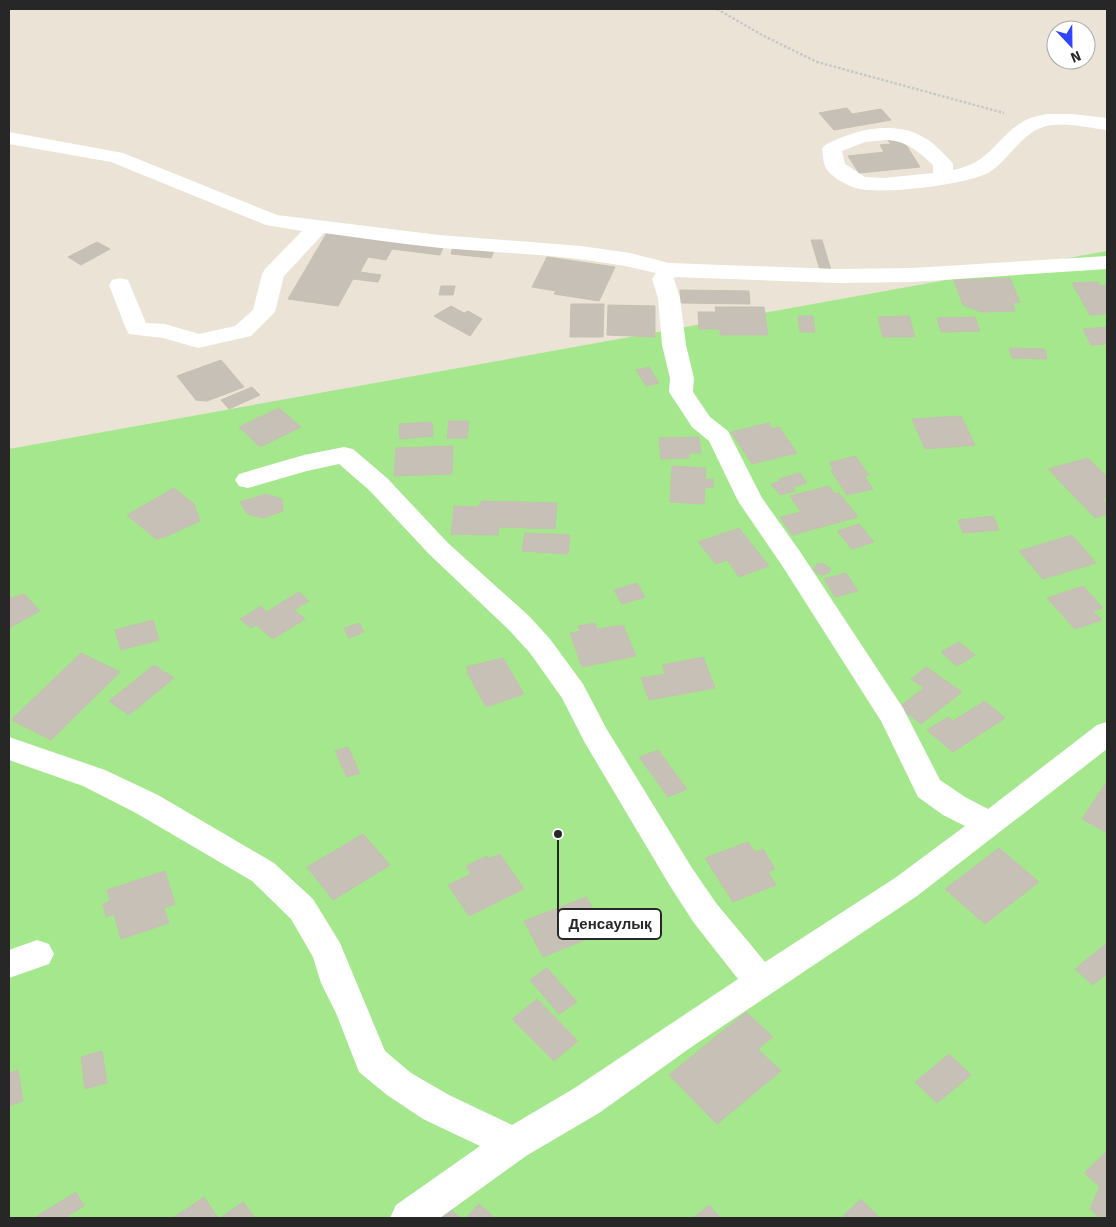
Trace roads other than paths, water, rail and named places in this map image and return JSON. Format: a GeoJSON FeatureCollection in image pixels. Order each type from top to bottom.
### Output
{"type":"FeatureCollection","features":[{"type":"Feature","properties":{"kind":"street"},"geometry":{"type":"LineString","coordinates":[[943,177],[943,164],[917,141],[900,134],[846,140],[832,148],[835,167],[860,182],[897,183],[943,177],[975,171],[997,156],[1026,128],[1038,122],[1061,120],[1107,124]]}},
{"type":"Feature","properties":{"kind":"street"},"geometry":{"type":"LineString","coordinates":[[9,138],[116,157],[218,196],[273,221],[439,241],[580,252],[630,260],[669,270],[774,275],[912,275],[1107,262]]}},
{"type":"Feature","properties":{"kind":"street"},"geometry":{"type":"LineString","coordinates":[[120,285],[137,329],[165,330],[198,341],[243,331],[264,312],[274,274],[319,226]]}},
{"type":"Feature","properties":{"kind":"street"},"geometry":{"type":"LineString","coordinates":[[669,270],[663,279],[670,298],[674,345],[682,378],[681,392],[701,422],[719,437],[751,501],[792,560],[893,716],[929,788],[954,806],[989,824]]}},
{"type":"Feature","properties":{"kind":"street"},"geometry":{"type":"LineString","coordinates":[[248,480],[304,463],[344,455],[378,484],[439,549],[540,646],[573,692],[595,735],[705,913],[742,960],[763,982]]}},
{"type":"Feature","properties":{"kind":"street"},"geometry":{"type":"LineString","coordinates":[[409,1218],[513,1144],[586,1101],[906,887],[1107,733]]}},
{"type":"Feature","properties":{"kind":"street"},"geometry":{"type":"LineString","coordinates":[[9,748],[94,778],[138,800],[263,872],[302,909],[328,953],[338,983],[352,1010],[371,1061],[400,1084],[436,1107],[513,1144]]}},
{"type":"Feature","properties":{"kind":"place","name":"Денсаулық"},"geometry":{"type":"Point","coordinates":[558,834]}}]}
